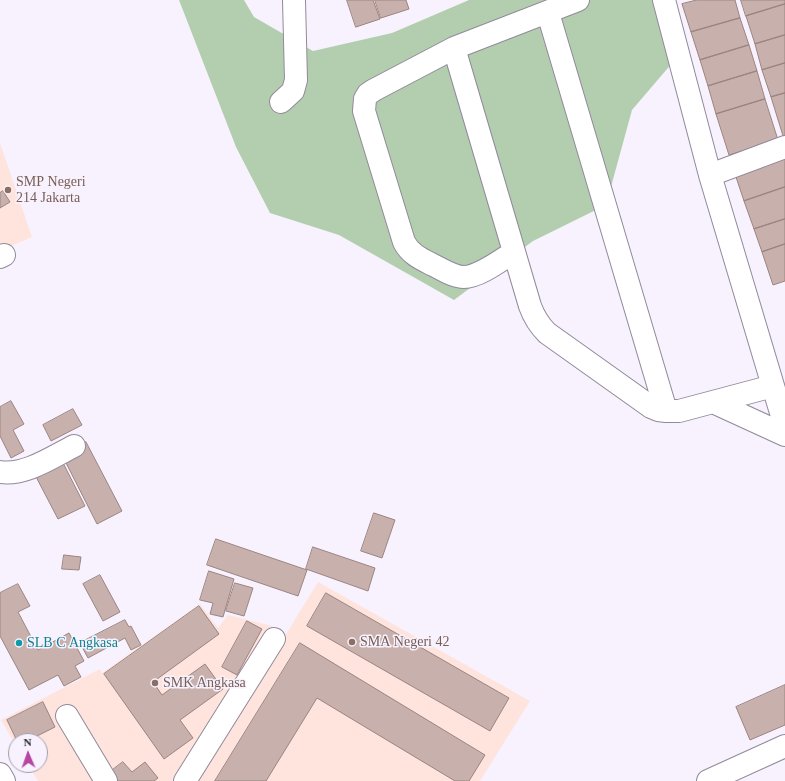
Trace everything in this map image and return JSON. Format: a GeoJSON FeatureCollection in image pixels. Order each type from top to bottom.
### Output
{"type":"FeatureCollection","features":[{"type":"Feature","properties":{"kind":"street"},"geometry":{"type":"LineString","coordinates":[[281,102],[293,91],[296,80],[294,0]]}},
{"type":"Feature","properties":{"kind":"street"},"geometry":{"type":"LineString","coordinates":[[514,252],[481,272],[472,276],[464,277],[448,272],[419,258],[413,253],[404,242],[364,111],[364,104],[368,94],[454,48],[578,0]]}},
{"type":"Feature","properties":{"kind":"street"},"geometry":{"type":"LineString","coordinates":[[664,0],[710,175],[785,426]]}},
{"type":"Feature","properties":{"kind":"street"},"geometry":{"type":"LineString","coordinates":[[548,12],[666,411]]}},
{"type":"Feature","properties":{"kind":"street"},"geometry":{"type":"LineString","coordinates":[[454,48],[533,314],[540,326],[547,333],[651,407],[658,410],[679,411],[772,386]]}},
{"type":"Feature","properties":{"kind":"street"},"geometry":{"type":"LineString","coordinates":[[710,175],[785,147]]}},
{"type":"Feature","properties":{"kind":"street"},"geometry":{"type":"LineString","coordinates":[[713,402],[785,435]]}},
{"type":"Feature","properties":{"kind":"street"},"geometry":{"type":"LineString","coordinates":[[0,472],[12,473],[23,470],[74,446]]}},
{"type":"Feature","properties":{"kind":"street"},"geometry":{"type":"LineString","coordinates":[[185,781],[274,639]]}},
{"type":"Feature","properties":{"kind":"street"},"geometry":{"type":"LineString","coordinates":[[67,716],[106,781]]}},
{"type":"Feature","properties":{"kind":"street"},"geometry":{"type":"LineString","coordinates":[[719,778],[785,746]]}},
{"type":"Feature","properties":{"kind":"street"},"geometry":{"type":"LineString","coordinates":[[0,774],[4,781]]}},
{"type":"Feature","properties":{"kind":"shaded area","name":"SMP Negeri 214 Jakarta"},"geometry":{"type":"Polygon","coordinates":[[[0,143],[32,237],[0,251],[0,143]]]}},
{"type":"Feature","properties":{"kind":"shaded area","name":"SMA Negeri 42"},"geometry":{"type":"Polygon","coordinates":[[[318,582],[530,701],[480,781],[196,781],[318,582]]]}},
{"type":"Feature","properties":{"kind":"shaded area","name":"SMK Angkasa"},"geometry":{"type":"Polygon","coordinates":[[[200,604],[218,628],[228,615],[272,626],[232,694],[172,781],[38,781],[33,773],[48,773],[48,733],[8,733],[1,720],[100,669],[102,673],[200,604]]]}},
{"type":"Feature","properties":{"kind":"green space"},"geometry":{"type":"Polygon","coordinates":[[[179,0],[244,0],[254,17],[313,51],[392,33],[469,0],[674,0],[673,62],[632,110],[606,205],[533,241],[454,300],[339,235],[270,213],[236,147],[179,0]]]}},
{"type":"Feature","properties":{"kind":"building"},"geometry":{"type":"Polygon","coordinates":[[[347,0],[373,0],[380,19],[356,27],[347,0]]]}},
{"type":"Feature","properties":{"kind":"building"},"geometry":{"type":"Polygon","coordinates":[[[375,0],[406,0],[409,9],[381,18],[375,0]]]}},
{"type":"Feature","properties":{"kind":"building"},"geometry":{"type":"Polygon","coordinates":[[[697,0],[735,0],[740,18],[691,32],[682,4],[697,0]]]}},
{"type":"Feature","properties":{"kind":"building"},"geometry":{"type":"Polygon","coordinates":[[[741,0],[785,0],[785,4],[746,16],[741,0]]]}},
{"type":"Feature","properties":{"kind":"building"},"geometry":{"type":"Polygon","coordinates":[[[785,4],[785,35],[755,44],[746,16],[785,4]]]}},
{"type":"Feature","properties":{"kind":"building"},"geometry":{"type":"Polygon","coordinates":[[[740,18],[749,45],[700,60],[691,32],[740,18]]]}},
{"type":"Feature","properties":{"kind":"building"},"geometry":{"type":"Polygon","coordinates":[[[785,35],[785,63],[762,70],[755,44],[785,35]]]}},
{"type":"Feature","properties":{"kind":"building"},"geometry":{"type":"Polygon","coordinates":[[[749,45],[757,71],[708,86],[700,60],[749,45]]]}},
{"type":"Feature","properties":{"kind":"building"},"geometry":{"type":"Polygon","coordinates":[[[785,63],[785,93],[771,97],[762,70],[785,63]]]}},
{"type":"Feature","properties":{"kind":"building"},"geometry":{"type":"Polygon","coordinates":[[[757,71],[765,99],[716,114],[708,86],[757,71]]]}},
{"type":"Feature","properties":{"kind":"building"},"geometry":{"type":"Polygon","coordinates":[[[785,93],[785,138],[784,139],[771,97],[785,93]]]}},
{"type":"Feature","properties":{"kind":"building"},"geometry":{"type":"Polygon","coordinates":[[[765,99],[778,140],[729,155],[716,114],[765,99]]]}},
{"type":"Feature","properties":{"kind":"building"},"geometry":{"type":"Polygon","coordinates":[[[785,154],[785,187],[744,201],[734,171],[785,154]]]}},
{"type":"Feature","properties":{"kind":"building"},"geometry":{"type":"Polygon","coordinates":[[[785,187],[785,219],[754,229],[744,201],[785,187]]]}},
{"type":"Feature","properties":{"kind":"building"},"geometry":{"type":"Polygon","coordinates":[[[3,191],[10,202],[0,208],[0,193],[3,191]]]}},
{"type":"Feature","properties":{"kind":"building"},"geometry":{"type":"Polygon","coordinates":[[[785,219],[785,244],[762,252],[754,229],[785,219]]]}},
{"type":"Feature","properties":{"kind":"building"},"geometry":{"type":"Polygon","coordinates":[[[785,244],[785,281],[773,285],[762,252],[785,244]]]}},
{"type":"Feature","properties":{"kind":"building"},"geometry":{"type":"Polygon","coordinates":[[[11,401],[24,424],[13,430],[24,451],[11,458],[0,436],[0,407],[11,401]]]}},
{"type":"Feature","properties":{"kind":"building"},"geometry":{"type":"Polygon","coordinates":[[[73,409],[82,425],[51,441],[43,425],[73,409]]]}},
{"type":"Feature","properties":{"kind":"building"},"geometry":{"type":"Polygon","coordinates":[[[86,442],[122,511],[97,524],[62,455],[86,442]]]}},
{"type":"Feature","properties":{"kind":"building"},"geometry":{"type":"Polygon","coordinates":[[[60,457],[85,506],[58,519],[33,471],[60,457]]]}},
{"type":"Feature","properties":{"kind":"building"},"geometry":{"type":"Polygon","coordinates":[[[374,513],[395,520],[382,558],[361,551],[374,513]]]}},
{"type":"Feature","properties":{"kind":"building"},"geometry":{"type":"Polygon","coordinates":[[[216,539],[307,570],[298,596],[207,565],[216,539]]]}},
{"type":"Feature","properties":{"kind":"building"},"geometry":{"type":"Polygon","coordinates":[[[313,547],[375,568],[368,591],[306,569],[313,547]]]}},
{"type":"Feature","properties":{"kind":"building"},"geometry":{"type":"Polygon","coordinates":[[[64,555],[81,557],[79,570],[62,569],[64,555]]]}},
{"type":"Feature","properties":{"kind":"building"},"geometry":{"type":"Polygon","coordinates":[[[209,571],[234,579],[223,617],[210,614],[213,603],[200,600],[209,571]]]}},
{"type":"Feature","properties":{"kind":"building"},"geometry":{"type":"Polygon","coordinates":[[[100,575],[120,612],[103,621],[83,584],[100,575]]]}},
{"type":"Feature","properties":{"kind":"building"},"geometry":{"type":"Polygon","coordinates":[[[235,583],[253,588],[244,616],[226,611],[235,583]]]}},
{"type":"Feature","properties":{"kind":"building","name":"SLB C Angkasa"},"geometry":{"type":"Polygon","coordinates":[[[18,584],[30,606],[18,612],[38,650],[69,633],[84,661],[75,666],[81,677],[64,686],[58,675],[29,690],[0,636],[0,593],[18,584]]]}},
{"type":"Feature","properties":{"kind":"building"},"geometry":{"type":"Polygon","coordinates":[[[326,593],[509,698],[490,731],[307,626],[326,593]]]}},
{"type":"Feature","properties":{"kind":"building"},"geometry":{"type":"Polygon","coordinates":[[[199,606],[219,634],[153,682],[162,695],[205,664],[223,689],[180,720],[193,738],[164,759],[104,674],[199,606]]]}},
{"type":"Feature","properties":{"kind":"building"},"geometry":{"type":"Polygon","coordinates":[[[125,620],[129,627],[131,626],[141,645],[131,650],[125,638],[88,658],[80,643],[125,620]]]}},
{"type":"Feature","properties":{"kind":"building"},"geometry":{"type":"Polygon","coordinates":[[[247,621],[262,629],[237,675],[222,667],[247,621]]]}},
{"type":"Feature","properties":{"kind":"building"},"geometry":{"type":"Polygon","coordinates":[[[300,643],[485,755],[469,781],[455,781],[317,698],[266,781],[215,781],[300,643]]]}},
{"type":"Feature","properties":{"kind":"building"},"geometry":{"type":"Polygon","coordinates":[[[785,685],[785,725],[750,740],[736,707],[785,685]]]}},
{"type":"Feature","properties":{"kind":"building"},"geometry":{"type":"Polygon","coordinates":[[[43,702],[55,727],[43,733],[13,733],[7,720],[43,702]]]}},
{"type":"Feature","properties":{"kind":"building"},"geometry":{"type":"Polygon","coordinates":[[[123,762],[132,772],[145,762],[158,778],[154,781],[111,781],[106,775],[123,762]]]}},
{"type":"Feature","properties":{"kind":"place","name":"SMP Negeri 214 Jakarta"},"geometry":{"type":"Point","coordinates":[8,190]}},
{"type":"Feature","properties":{"kind":"place","name":"SMA Negeri 42"},"geometry":{"type":"Point","coordinates":[352,642]}},
{"type":"Feature","properties":{"kind":"place","name":"SLB C Angkasa"},"geometry":{"type":"Point","coordinates":[19,643]}},
{"type":"Feature","properties":{"kind":"place","name":"SMK Angkasa"},"geometry":{"type":"Point","coordinates":[155,683]}}]}
